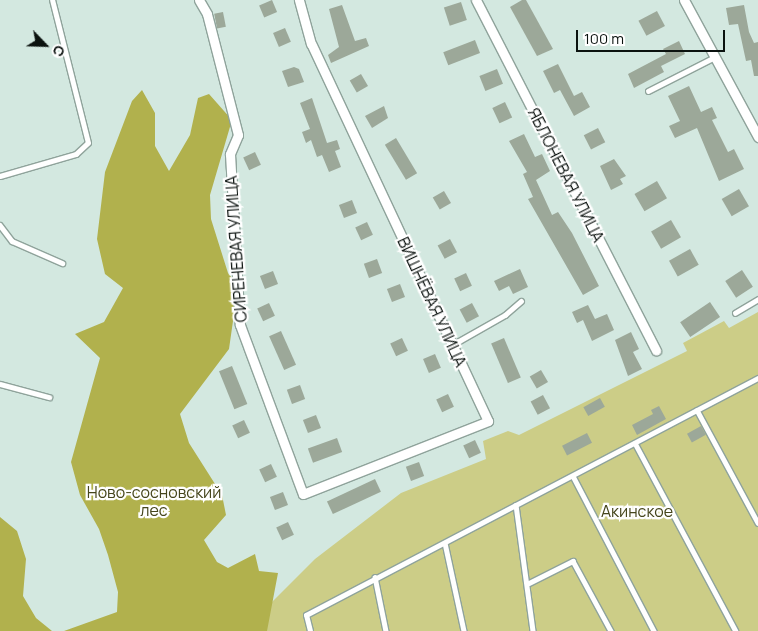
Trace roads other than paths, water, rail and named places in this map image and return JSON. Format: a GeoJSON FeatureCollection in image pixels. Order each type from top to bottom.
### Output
{"type":"FeatureCollection","features":[{"type":"Feature","properties":{"kind":"street","name":"СИРЕНЕВАЯ УЛИЦА"},"geometry":{"type":"LineString","coordinates":[[199,0],[207,14],[238,135],[230,154],[240,325],[303,494]]}},
{"type":"Feature","properties":{"kind":"street","name":"ВИШНЁВАЯ УЛИЦА"},"geometry":{"type":"LineString","coordinates":[[299,0],[311,44],[488,421],[303,494]]}},
{"type":"Feature","properties":{"kind":"street","name":"ЯБЛОНЕВАЯ УЛИЦА"},"geometry":{"type":"LineString","coordinates":[[476,0],[656,350]]}},
{"type":"Feature","properties":{"kind":"street"},"geometry":{"type":"LineString","coordinates":[[684,0],[758,136]]}},
{"type":"Feature","properties":{"kind":"lane"},"geometry":{"type":"LineString","coordinates":[[0,176],[76,154],[88,143],[52,0]]}},
{"type":"Feature","properties":{"kind":"lane"},"geometry":{"type":"LineString","coordinates":[[648,90],[715,57]]}},
{"type":"Feature","properties":{"kind":"lane"},"geometry":{"type":"LineString","coordinates":[[0,225],[12,241],[62,263]]}},
{"type":"Feature","properties":{"kind":"lane"},"geometry":{"type":"LineString","coordinates":[[735,312],[758,299]]}},
{"type":"Feature","properties":{"kind":"lane"},"geometry":{"type":"LineString","coordinates":[[452,345],[504,315],[521,301]]}},
{"type":"Feature","properties":{"kind":"lane"},"geometry":{"type":"LineString","coordinates":[[310,631],[306,615],[375,576],[445,543],[758,378]]}},
{"type":"Feature","properties":{"kind":"lane"},"geometry":{"type":"LineString","coordinates":[[0,384],[49,397]]}},
{"type":"Feature","properties":{"kind":"lane"},"geometry":{"type":"LineString","coordinates":[[697,410],[758,523]]}},
{"type":"Feature","properties":{"kind":"lane"},"geometry":{"type":"LineString","coordinates":[[636,444],[736,631]]}},
{"type":"Feature","properties":{"kind":"lane"},"geometry":{"type":"LineString","coordinates":[[573,476],[654,631]]}},
{"type":"Feature","properties":{"kind":"lane"},"geometry":{"type":"LineString","coordinates":[[516,505],[529,582],[532,631]]}},
{"type":"Feature","properties":{"kind":"lane"},"geometry":{"type":"LineString","coordinates":[[445,543],[464,631]]}},
{"type":"Feature","properties":{"kind":"lane"},"geometry":{"type":"LineString","coordinates":[[529,582],[573,562],[611,631]]}},
{"type":"Feature","properties":{"kind":"lane"},"geometry":{"type":"LineString","coordinates":[[375,576],[386,631]]}},
{"type":"Feature","properties":{"kind":"park label","name":"Ново-сосновский лес"},"geometry":{"type":"Point","coordinates":[154,501]}},
{"type":"Feature","properties":{"kind":"park label","name":"Акинское"},"geometry":{"type":"Point","coordinates":[637,511]}}]}
